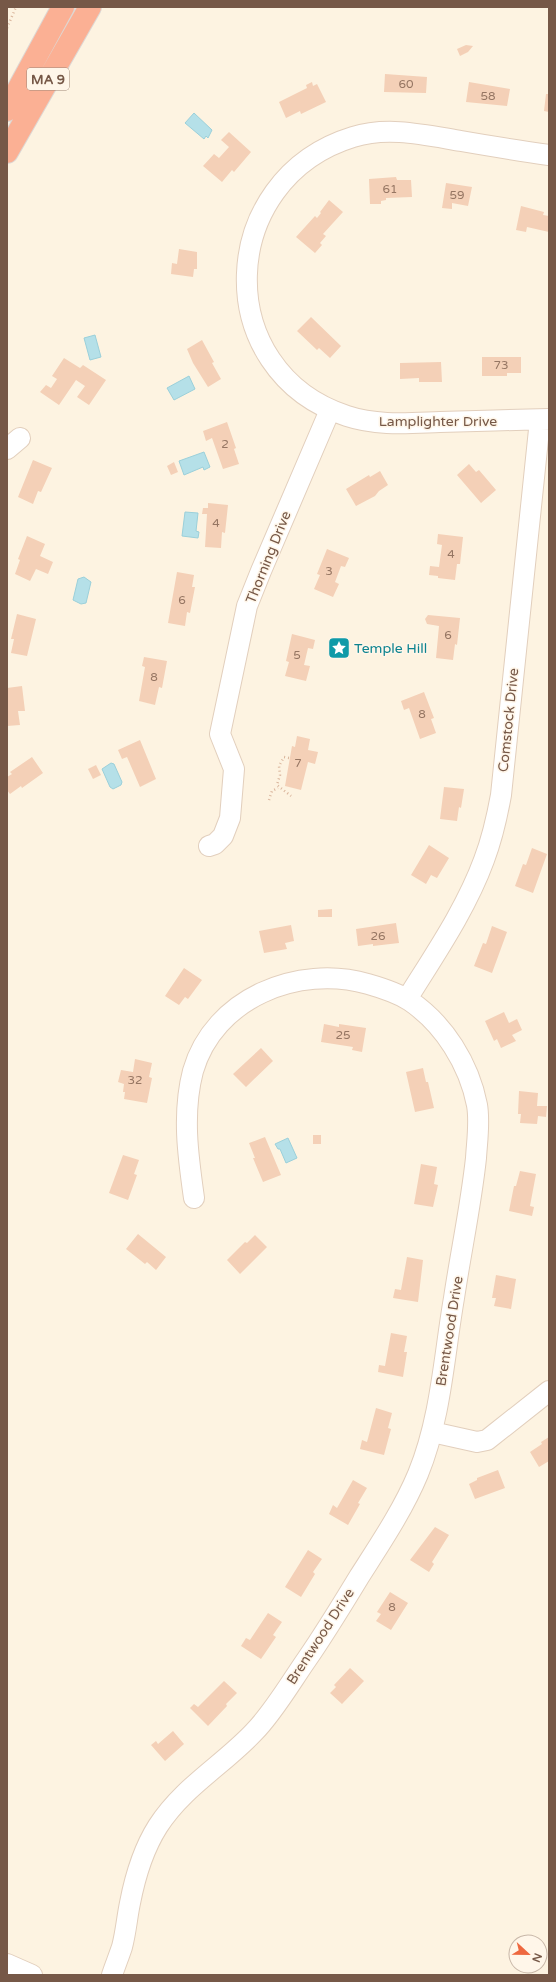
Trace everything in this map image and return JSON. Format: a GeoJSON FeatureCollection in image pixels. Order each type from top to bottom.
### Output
{"type":"FeatureCollection","features":[{"type":"Feature","properties":{"kind":"highway","name":"MA 9"},"geometry":{"type":"LineString","coordinates":[[7,110],[63,7]]}},
{"type":"Feature","properties":{"kind":"highway","name":"MA 9"},"geometry":{"type":"LineString","coordinates":[[7,152],[90,7]]}},
{"type":"Feature","properties":{"kind":"street","name":"Lamplighter Drive"},"geometry":{"type":"LineString","coordinates":[[544,419],[388,423],[349,417],[330,410],[297,388],[283,374],[261,342],[248,304],[246,284],[249,245],[264,208],[274,191],[287,176],[302,162],[318,151],[355,136],[394,132],[415,133],[549,156]]}},
{"type":"Feature","properties":{"kind":"street","name":"Thorning Drive"},"geometry":{"type":"LineString","coordinates":[[209,846],[215,844],[223,836],[228,827],[231,812],[234,769],[220,734],[246,611],[252,592],[330,410]]}},
{"type":"Feature","properties":{"kind":"street","name":"Comstock Drive"},"geometry":{"type":"LineString","coordinates":[[407,999],[458,916],[485,859],[495,826],[502,781],[544,419]]}},
{"type":"Feature","properties":{"kind":"street","name":"Brentwood Drive"},"geometry":{"type":"LineString","coordinates":[[112,1975],[122,1945],[131,1897],[141,1863],[157,1827],[172,1806],[194,1784],[230,1755],[256,1730],[308,1657],[374,1555],[418,1473],[432,1432],[474,1180],[478,1134],[477,1113],[468,1075],[451,1042],[431,1018],[407,999],[358,982],[337,979],[298,980],[266,991],[239,1006],[226,1017],[209,1038],[200,1054],[189,1089],[187,1123],[194,1198]]}},
{"type":"Feature","properties":{"kind":"street"},"geometry":{"type":"LineString","coordinates":[[432,1432],[477,1442],[488,1440],[549,1391]]}},
{"type":"Feature","properties":{"kind":"street"},"geometry":{"type":"LineString","coordinates":[[7,1964],[32,1975]]}},
{"type":"Feature","properties":{"kind":"path"},"geometry":{"type":"LineString","coordinates":[[7,28],[14,9]]}},
{"type":"Feature","properties":{"kind":"path"},"geometry":{"type":"LineString","coordinates":[[278,788],[279,766],[284,758],[289,758]]}},
{"type":"Feature","properties":{"kind":"path"},"geometry":{"type":"LineString","coordinates":[[278,788],[291,796]]}},
{"type":"Feature","properties":{"kind":"path"},"geometry":{"type":"LineString","coordinates":[[269,800],[272,791],[278,788]]}},
{"type":"Feature","properties":{"kind":"water"},"geometry":{"type":"Polygon","coordinates":[[[194,113],[212,130],[208,138],[206,136],[204,139],[185,123],[194,113]]]}},
{"type":"Feature","properties":{"kind":"water"},"geometry":{"type":"Polygon","coordinates":[[[95,335],[101,357],[90,360],[84,338],[95,335]]]}},
{"type":"Feature","properties":{"kind":"water"},"geometry":{"type":"Polygon","coordinates":[[[189,376],[195,389],[174,400],[167,388],[189,376]]]}},
{"type":"Feature","properties":{"kind":"water"},"geometry":{"type":"Polygon","coordinates":[[[204,452],[210,467],[204,470],[203,467],[184,475],[179,461],[204,452]]]}},
{"type":"Feature","properties":{"kind":"water"},"geometry":{"type":"Polygon","coordinates":[[[185,512],[198,513],[196,531],[199,532],[198,538],[182,536],[185,512]]]}},
{"type":"Feature","properties":{"kind":"water"},"geometry":{"type":"Polygon","coordinates":[[[84,577],[91,582],[86,603],[81,604],[73,600],[78,579],[84,577]]]}},
{"type":"Feature","properties":{"kind":"water"},"geometry":{"type":"Polygon","coordinates":[[[111,763],[114,764],[122,782],[121,785],[113,789],[110,787],[102,769],[111,763]]]}},
{"type":"Feature","properties":{"kind":"water"},"geometry":{"type":"Polygon","coordinates":[[[288,1138],[297,1158],[286,1163],[280,1149],[278,1149],[275,1144],[288,1138]]]}},
{"type":"Feature","properties":{"kind":"building"},"geometry":{"type":"Polygon","coordinates":[[[466,45],[473,46],[468,52],[460,56],[457,49],[466,45]]]}},
{"type":"Feature","properties":{"kind":"building"},"geometry":{"type":"Polygon","coordinates":[[[385,74],[427,77],[426,93],[384,92],[385,74]]]}},
{"type":"Feature","properties":{"kind":"building"},"geometry":{"type":"Polygon","coordinates":[[[312,82],[313,86],[317,84],[326,102],[301,114],[300,111],[286,118],[279,102],[307,88],[306,85],[312,82]]]}},
{"type":"Feature","properties":{"kind":"building"},"geometry":{"type":"Polygon","coordinates":[[[469,82],[510,89],[507,106],[466,102],[469,82]]]}},
{"type":"Feature","properties":{"kind":"building"},"geometry":{"type":"Polygon","coordinates":[[[546,94],[549,94],[549,112],[544,111],[546,94]]]}},
{"type":"Feature","properties":{"kind":"building"},"geometry":{"type":"Polygon","coordinates":[[[229,132],[251,152],[234,172],[232,170],[222,182],[203,166],[214,154],[219,158],[229,147],[221,140],[229,132]]]}},
{"type":"Feature","properties":{"kind":"building"},"geometry":{"type":"Polygon","coordinates":[[[396,177],[397,180],[411,180],[412,197],[386,198],[386,200],[381,201],[381,204],[370,204],[369,179],[396,177]]]}},
{"type":"Feature","properties":{"kind":"building"},"geometry":{"type":"Polygon","coordinates":[[[446,183],[472,187],[468,206],[452,203],[452,209],[442,208],[446,183]]]}},
{"type":"Feature","properties":{"kind":"building"},"geometry":{"type":"Polygon","coordinates":[[[329,200],[343,212],[323,234],[326,236],[320,243],[322,245],[315,253],[296,237],[315,216],[317,218],[329,200]]]}},
{"type":"Feature","properties":{"kind":"building"},"geometry":{"type":"Polygon","coordinates":[[[521,206],[544,212],[543,215],[549,216],[549,232],[527,227],[526,232],[516,230],[521,206]]]}},
{"type":"Feature","properties":{"kind":"building"},"geometry":{"type":"Polygon","coordinates":[[[179,249],[197,252],[197,269],[194,269],[193,277],[171,274],[172,263],[177,264],[179,249]]]}},
{"type":"Feature","properties":{"kind":"building"},"geometry":{"type":"Polygon","coordinates":[[[311,317],[341,346],[330,358],[319,348],[317,350],[297,331],[311,317]]]}},
{"type":"Feature","properties":{"kind":"building"},"geometry":{"type":"Polygon","coordinates":[[[202,340],[221,379],[208,387],[193,363],[187,349],[202,340]]]}},
{"type":"Feature","properties":{"kind":"building"},"geometry":{"type":"Polygon","coordinates":[[[482,357],[521,357],[521,373],[507,373],[507,376],[482,376],[482,357]]]}},
{"type":"Feature","properties":{"kind":"building"},"geometry":{"type":"Polygon","coordinates":[[[64,358],[80,368],[83,365],[106,380],[89,405],[77,397],[85,386],[76,380],[59,405],[40,392],[46,385],[51,388],[57,379],[52,376],[64,358]]]}},
{"type":"Feature","properties":{"kind":"building"},"geometry":{"type":"Polygon","coordinates":[[[441,362],[442,382],[419,382],[419,378],[400,379],[400,363],[441,362]]]}},
{"type":"Feature","properties":{"kind":"building"},"geometry":{"type":"Polygon","coordinates":[[[227,422],[236,448],[234,449],[239,464],[223,469],[212,438],[206,441],[203,431],[227,422]]]}},
{"type":"Feature","properties":{"kind":"building"},"geometry":{"type":"Polygon","coordinates":[[[33,460],[52,468],[41,492],[38,491],[33,504],[18,497],[33,460]]]}},
{"type":"Feature","properties":{"kind":"building"},"geometry":{"type":"Polygon","coordinates":[[[174,462],[178,472],[171,475],[167,466],[174,462]]]}},
{"type":"Feature","properties":{"kind":"building"},"geometry":{"type":"Polygon","coordinates":[[[469,464],[476,472],[479,470],[496,490],[481,503],[457,475],[469,464]]]}},
{"type":"Feature","properties":{"kind":"building"},"geometry":{"type":"Polygon","coordinates":[[[380,471],[388,485],[379,491],[375,496],[356,506],[346,489],[369,475],[370,477],[380,471]]]}},
{"type":"Feature","properties":{"kind":"building"},"geometry":{"type":"Polygon","coordinates":[[[208,503],[228,505],[225,533],[222,532],[221,548],[205,547],[207,514],[202,514],[203,508],[208,508],[208,503]]]}},
{"type":"Feature","properties":{"kind":"building"},"geometry":{"type":"Polygon","coordinates":[[[438,534],[463,537],[460,564],[457,564],[455,580],[438,578],[438,576],[429,575],[430,566],[439,567],[442,545],[437,544],[438,534]]]}},
{"type":"Feature","properties":{"kind":"building"},"geometry":{"type":"Polygon","coordinates":[[[27,536],[45,544],[40,556],[53,562],[48,574],[36,569],[30,581],[15,574],[20,560],[18,559],[27,536]]]}},
{"type":"Feature","properties":{"kind":"building"},"geometry":{"type":"Polygon","coordinates":[[[327,549],[349,558],[345,567],[341,566],[335,582],[339,584],[333,597],[314,589],[320,575],[317,574],[327,549]]]}},
{"type":"Feature","properties":{"kind":"building"},"geometry":{"type":"Polygon","coordinates":[[[177,572],[194,575],[192,587],[195,587],[190,613],[187,612],[185,626],[168,623],[177,572]]]}},
{"type":"Feature","properties":{"kind":"building"},"geometry":{"type":"Polygon","coordinates":[[[17,614],[36,619],[27,656],[11,653],[14,639],[11,639],[17,614]]]}},
{"type":"Feature","properties":{"kind":"building"},"geometry":{"type":"Polygon","coordinates":[[[428,615],[460,618],[457,645],[455,644],[453,660],[436,658],[439,626],[427,624],[425,619],[428,615]]]}},
{"type":"Feature","properties":{"kind":"building"},"geometry":{"type":"Polygon","coordinates":[[[292,634],[315,640],[313,649],[308,648],[304,665],[310,666],[306,681],[285,676],[289,662],[286,661],[292,634]]]}},
{"type":"Feature","properties":{"kind":"building"},"geometry":{"type":"Polygon","coordinates":[[[144,657],[167,661],[162,688],[159,687],[155,705],[139,701],[145,667],[142,666],[144,657]]]}},
{"type":"Feature","properties":{"kind":"building"},"geometry":{"type":"Polygon","coordinates":[[[22,686],[25,711],[18,711],[20,725],[7,726],[7,688],[22,686]]]}},
{"type":"Feature","properties":{"kind":"building"},"geometry":{"type":"Polygon","coordinates":[[[424,692],[434,718],[431,719],[436,733],[420,739],[409,708],[404,710],[401,701],[424,692]]]}},
{"type":"Feature","properties":{"kind":"building"},"geometry":{"type":"Polygon","coordinates":[[[297,736],[310,739],[308,750],[318,752],[315,764],[308,762],[301,790],[285,786],[292,746],[295,747],[297,736]]]}},
{"type":"Feature","properties":{"kind":"building"},"geometry":{"type":"Polygon","coordinates":[[[140,740],[156,779],[140,787],[127,757],[122,759],[118,750],[140,740]]]}},
{"type":"Feature","properties":{"kind":"building"},"geometry":{"type":"Polygon","coordinates":[[[32,757],[43,773],[22,788],[21,786],[10,794],[7,790],[7,777],[12,774],[10,772],[32,757]]]}},
{"type":"Feature","properties":{"kind":"building"},"geometry":{"type":"Polygon","coordinates":[[[96,765],[101,775],[93,779],[88,769],[96,765]]]}},
{"type":"Feature","properties":{"kind":"building"},"geometry":{"type":"Polygon","coordinates":[[[444,787],[464,789],[457,821],[440,819],[444,787]]]}},
{"type":"Feature","properties":{"kind":"building"},"geometry":{"type":"Polygon","coordinates":[[[429,845],[449,858],[437,878],[431,875],[426,884],[411,875],[429,845]]]}},
{"type":"Feature","properties":{"kind":"building"},"geometry":{"type":"Polygon","coordinates":[[[532,848],[547,854],[533,893],[515,886],[523,864],[526,865],[532,848]]]}},
{"type":"Feature","properties":{"kind":"building"},"geometry":{"type":"Polygon","coordinates":[[[332,909],[332,917],[318,917],[318,910],[332,909]]]}},
{"type":"Feature","properties":{"kind":"building"},"geometry":{"type":"Polygon","coordinates":[[[396,923],[399,943],[358,946],[356,929],[396,923]]]}},
{"type":"Feature","properties":{"kind":"building"},"geometry":{"type":"Polygon","coordinates":[[[291,925],[294,941],[285,943],[287,949],[264,953],[259,931],[291,925]]]}},
{"type":"Feature","properties":{"kind":"building"},"geometry":{"type":"Polygon","coordinates":[[[492,926],[507,932],[492,973],[474,966],[483,943],[486,944],[492,926]]]}},
{"type":"Feature","properties":{"kind":"building"},"geometry":{"type":"Polygon","coordinates":[[[184,968],[202,980],[188,999],[185,997],[179,1005],[165,996],[184,968]]]}},
{"type":"Feature","properties":{"kind":"building"},"geometry":{"type":"Polygon","coordinates":[[[504,1012],[509,1023],[517,1019],[522,1030],[512,1035],[516,1041],[501,1048],[497,1039],[494,1041],[485,1021],[504,1012]]]}},
{"type":"Feature","properties":{"kind":"building"},"geometry":{"type":"Polygon","coordinates":[[[324,1024],[339,1027],[339,1024],[366,1028],[362,1052],[352,1050],[353,1047],[321,1042],[324,1024]]]}},
{"type":"Feature","properties":{"kind":"building"},"geometry":{"type":"Polygon","coordinates":[[[261,1048],[273,1061],[246,1087],[233,1074],[261,1048]]]}},
{"type":"Feature","properties":{"kind":"building"},"geometry":{"type":"Polygon","coordinates":[[[135,1059],[152,1063],[149,1077],[152,1078],[147,1103],[124,1099],[124,1084],[118,1082],[121,1070],[133,1072],[135,1059]]]}},
{"type":"Feature","properties":{"kind":"building"},"geometry":{"type":"Polygon","coordinates":[[[423,1068],[434,1108],[415,1112],[406,1072],[423,1068]]]}},
{"type":"Feature","properties":{"kind":"building"},"geometry":{"type":"Polygon","coordinates":[[[519,1091],[538,1093],[537,1106],[547,1106],[546,1117],[538,1116],[537,1124],[520,1123],[521,1114],[518,1114],[519,1091]]]}},
{"type":"Feature","properties":{"kind":"building"},"geometry":{"type":"Polygon","coordinates":[[[313,1135],[321,1135],[321,1144],[313,1144],[313,1135]]]}},
{"type":"Feature","properties":{"kind":"building"},"geometry":{"type":"Polygon","coordinates":[[[265,1137],[281,1175],[263,1182],[253,1158],[255,1158],[249,1143],[265,1137]]]}},
{"type":"Feature","properties":{"kind":"building"},"geometry":{"type":"Polygon","coordinates":[[[123,1155],[139,1160],[134,1174],[137,1175],[128,1200],[109,1193],[123,1155]]]}},
{"type":"Feature","properties":{"kind":"building"},"geometry":{"type":"Polygon","coordinates":[[[421,1164],[437,1167],[434,1184],[438,1185],[433,1207],[414,1204],[421,1164]]]}},
{"type":"Feature","properties":{"kind":"building"},"geometry":{"type":"Polygon","coordinates":[[[520,1171],[536,1174],[530,1206],[534,1207],[532,1216],[509,1211],[514,1186],[516,1186],[520,1171]]]}},
{"type":"Feature","properties":{"kind":"building"},"geometry":{"type":"Polygon","coordinates":[[[138,1234],[166,1257],[156,1270],[147,1262],[145,1264],[126,1249],[138,1234]]]}},
{"type":"Feature","properties":{"kind":"building"},"geometry":{"type":"Polygon","coordinates":[[[255,1235],[267,1247],[240,1274],[227,1260],[245,1242],[247,1243],[255,1235]]]}},
{"type":"Feature","properties":{"kind":"building"},"geometry":{"type":"Polygon","coordinates":[[[407,1257],[423,1260],[418,1302],[393,1298],[395,1289],[401,1290],[407,1257]]]}},
{"type":"Feature","properties":{"kind":"building"},"geometry":{"type":"Polygon","coordinates":[[[496,1275],[516,1279],[511,1309],[494,1306],[496,1298],[492,1298],[496,1275]]]}},
{"type":"Feature","properties":{"kind":"building"},"geometry":{"type":"Polygon","coordinates":[[[391,1333],[407,1336],[404,1352],[407,1352],[403,1377],[378,1372],[379,1365],[385,1366],[391,1333]]]}},
{"type":"Feature","properties":{"kind":"building"},"geometry":{"type":"Polygon","coordinates":[[[376,1408],[392,1413],[388,1428],[391,1429],[384,1455],[360,1449],[362,1440],[367,1442],[376,1408]]]}},
{"type":"Feature","properties":{"kind":"building"},"geometry":{"type":"Polygon","coordinates":[[[549,1437],[549,1461],[539,1467],[530,1452],[549,1437]]]}},
{"type":"Feature","properties":{"kind":"building"},"geometry":{"type":"Polygon","coordinates":[[[498,1470],[505,1488],[475,1499],[469,1484],[477,1480],[477,1478],[498,1470]]]}},
{"type":"Feature","properties":{"kind":"building"},"geometry":{"type":"Polygon","coordinates":[[[353,1480],[367,1488],[348,1525],[329,1514],[333,1505],[337,1508],[353,1480]]]}},
{"type":"Feature","properties":{"kind":"building"},"geometry":{"type":"Polygon","coordinates":[[[435,1527],[449,1535],[432,1562],[434,1564],[429,1572],[410,1560],[435,1527]]]}},
{"type":"Feature","properties":{"kind":"building"},"geometry":{"type":"Polygon","coordinates":[[[308,1550],[322,1559],[313,1572],[315,1574],[301,1597],[285,1587],[308,1550]]]}},
{"type":"Feature","properties":{"kind":"building"},"geometry":{"type":"Polygon","coordinates":[[[390,1592],[408,1603],[391,1630],[376,1621],[381,1614],[377,1612],[390,1592]]]}},
{"type":"Feature","properties":{"kind":"building"},"geometry":{"type":"Polygon","coordinates":[[[268,1613],[282,1622],[273,1635],[276,1637],[261,1659],[241,1646],[246,1638],[250,1640],[268,1613]]]}},
{"type":"Feature","properties":{"kind":"building"},"geometry":{"type":"Polygon","coordinates":[[[350,1668],[364,1681],[342,1704],[330,1693],[336,1687],[334,1685],[350,1668]]]}},
{"type":"Feature","properties":{"kind":"building"},"geometry":{"type":"Polygon","coordinates":[[[224,1681],[237,1693],[208,1726],[190,1708],[194,1704],[198,1707],[224,1681]]]}},
{"type":"Feature","properties":{"kind":"building"},"geometry":{"type":"Polygon","coordinates":[[[173,1731],[184,1744],[165,1761],[151,1745],[156,1741],[158,1744],[173,1731]]]}},
{"type":"Feature","properties":{"kind":"place","name":"Temple Hill"},"geometry":{"type":"Point","coordinates":[339,648]}}]}
